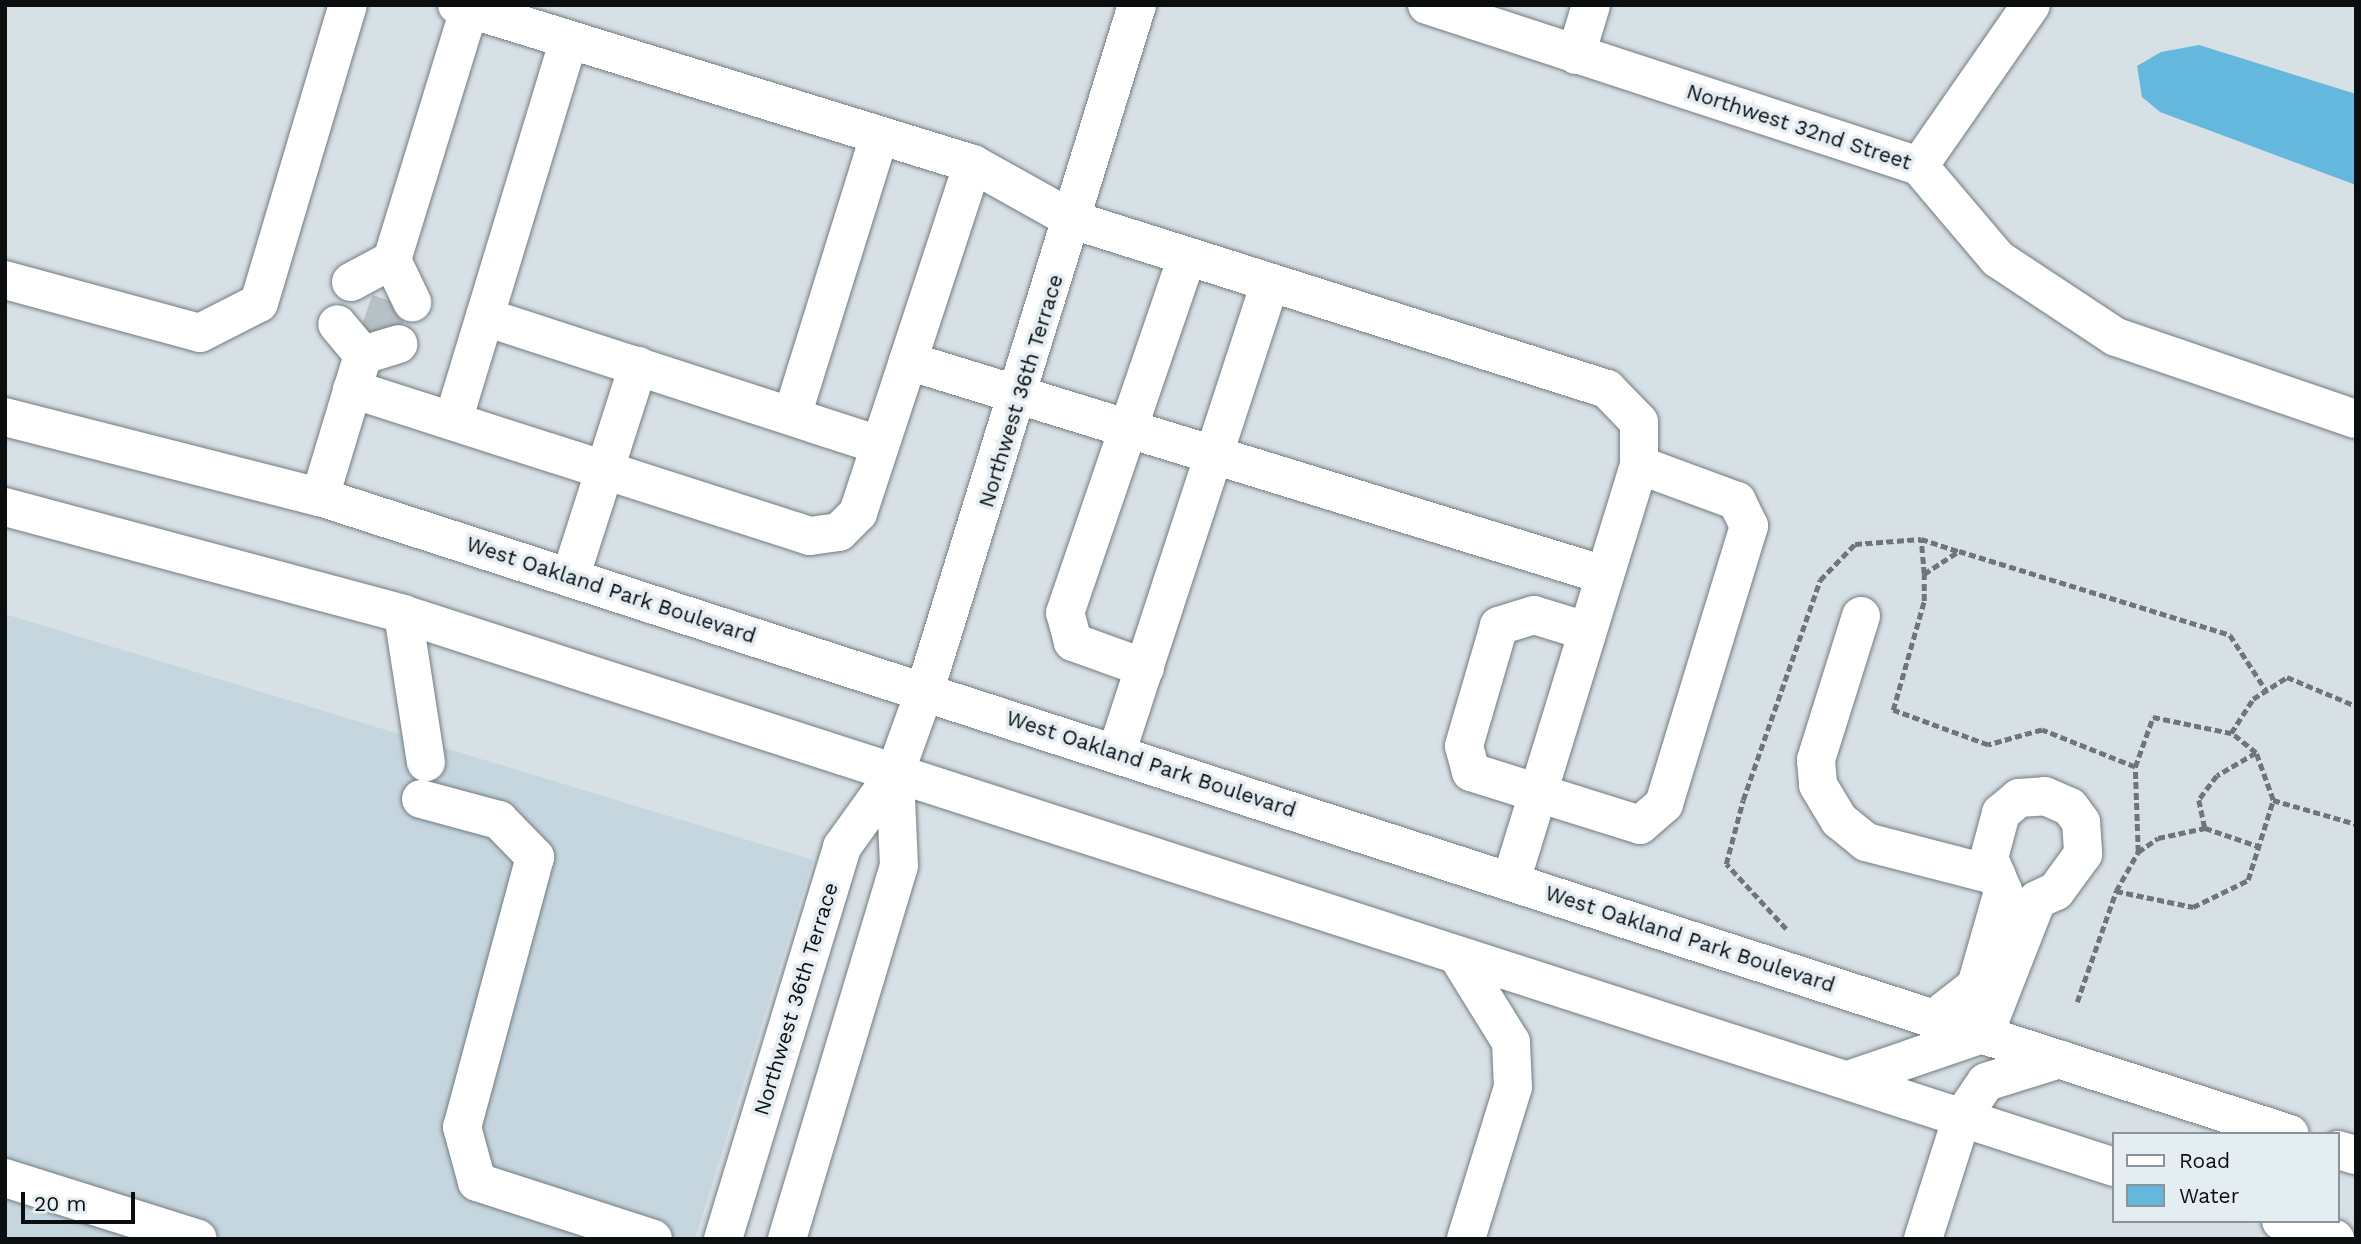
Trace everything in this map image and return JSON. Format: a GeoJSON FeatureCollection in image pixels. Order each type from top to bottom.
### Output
{"type":"FeatureCollection","features":[{"type":"Feature","properties":{"kind":"main road"},"geometry":{"type":"LineString","coordinates":[[5,280],[200,333],[259,303],[348,5]]}},
{"type":"Feature","properties":{"kind":"main road","name":"Northwest 36th Terrace"},"geometry":{"type":"LineString","coordinates":[[723,1239],[842,847],[895,774],[925,690],[1020,398],[1137,5]]}},
{"type":"Feature","properties":{"kind":"main road","name":"Northwest 32nd Street"},"geometry":{"type":"LineString","coordinates":[[1427,5],[1920,166],[1998,259],[2116,337],[2356,419]]}},
{"type":"Feature","properties":{"kind":"main road"},"geometry":{"type":"LineString","coordinates":[[1576,55],[1591,5]]}},
{"type":"Feature","properties":{"kind":"main road"},"geometry":{"type":"LineString","coordinates":[[1920,166],[2031,5]]}},
{"type":"Feature","properties":{"kind":"main road"},"geometry":{"type":"LineString","coordinates":[[384,286],[463,7],[973,164],[1073,220],[1607,389],[1639,422],[1639,465],[1535,792],[1511,881]]}},
{"type":"Feature","properties":{"kind":"main road"},"geometry":{"type":"LineString","coordinates":[[453,421],[569,40]]}},
{"type":"Feature","properties":{"kind":"main road"},"geometry":{"type":"LineString","coordinates":[[792,416],[879,136]]}},
{"type":"Feature","properties":{"kind":"main road"},"geometry":{"type":"LineString","coordinates":[[320,496],[364,347],[453,421],[810,536],[839,532],[858,513],[973,164]]}},
{"type":"Feature","properties":{"kind":"main road"},"geometry":{"type":"LineString","coordinates":[[1145,668],[1073,642],[1065,613],[1186,256]]}},
{"type":"Feature","properties":{"kind":"main road"},"geometry":{"type":"LineString","coordinates":[[1116,754],[1270,282]]}},
{"type":"Feature","properties":{"kind":"main road"},"geometry":{"type":"LineString","coordinates":[[485,317],[880,445]]}},
{"type":"Feature","properties":{"kind":"main road"},"geometry":{"type":"LineString","coordinates":[[908,361],[1020,398],[1215,452],[1604,575]]}},
{"type":"Feature","properties":{"kind":"main road"},"geometry":{"type":"LineString","coordinates":[[570,578],[638,366]]}},
{"type":"Feature","properties":{"kind":"main road","name":"West Oakland Park Boulevard"},"geometry":{"type":"LineString","coordinates":[[5,417],[320,496],[1985,1033],[2284,1132]]}},
{"type":"Feature","properties":{"kind":"main road"},"geometry":{"type":"LineString","coordinates":[[1586,631],[1534,615],[1500,626],[1464,746],[1471,772],[1640,825],[1664,804],[1749,526],[1737,501],[1639,465]]}},
{"type":"Feature","properties":{"kind":"main road"},"geometry":{"type":"LineString","coordinates":[[5,507],[402,614],[1457,955],[1851,1079],[2112,1166]]}},
{"type":"Feature","properties":{"kind":"main road"},"geometry":{"type":"LineString","coordinates":[[402,614],[426,762]]}},
{"type":"Feature","properties":{"kind":"main road"},"geometry":{"type":"LineString","coordinates":[[1861,616],[1816,760],[1818,785],[1839,820],[1866,842],[1997,876]]}},
{"type":"Feature","properties":{"kind":"main road","name":"Northwest 36th Terrace"},"geometry":{"type":"LineString","coordinates":[[787,1239],[899,866],[895,774]]}},
{"type":"Feature","properties":{"kind":"main road"},"geometry":{"type":"LineString","coordinates":[[1851,1079],[1985,1033],[2036,900],[2056,891],[2083,854],[2085,835],[2070,807],[2032,797],[2019,798],[2001,813],[1990,837],[1997,876],[2003,891],[1976,986],[1935,1018]]}},
{"type":"Feature","properties":{"kind":"main road"},"geometry":{"type":"LineString","coordinates":[[421,799],[499,820],[535,858],[462,1127],[477,1182],[653,1239]]}},
{"type":"Feature","properties":{"kind":"main road"},"geometry":{"type":"LineString","coordinates":[[1457,955],[1511,1042],[1513,1087],[1466,1239]]}},
{"type":"Feature","properties":{"kind":"main road"},"geometry":{"type":"LineString","coordinates":[[1923,1239],[1962,1117],[1986,1082],[2060,1059]]}},
{"type":"Feature","properties":{"kind":"main road"},"geometry":{"type":"LineString","coordinates":[[5,1178],[144,1231],[198,1239]]}},
{"type":"Feature","properties":{"kind":"main road"},"geometry":{"type":"LineString","coordinates":[[2287,1223],[2335,1239]]}},
{"type":"Feature","properties":{"kind":"path"},"geometry":{"type":"LineString","coordinates":[[2135,767],[2042,730],[1988,745],[1893,710],[1924,601],[1922,539],[2230,635],[2266,690]]}},
{"type":"Feature","properties":{"kind":"path"},"geometry":{"type":"LineString","coordinates":[[1924,574],[1959,551]]}},
{"type":"Feature","properties":{"kind":"path"},"geometry":{"type":"LineString","coordinates":[[2231,733],[2266,690],[2287,677],[2356,706]]}},
{"type":"Feature","properties":{"kind":"path"},"geometry":{"type":"LineString","coordinates":[[2116,891],[2193,907],[2248,880],[2273,800],[2256,753],[2231,733],[2153,717],[2135,767],[2138,852]]}},
{"type":"Feature","properties":{"kind":"path"},"geometry":{"type":"LineString","coordinates":[[2205,828],[2199,800],[2217,776],[2256,753]]}},
{"type":"Feature","properties":{"kind":"path"},"geometry":{"type":"LineString","coordinates":[[2273,800],[2356,824]]}},
{"type":"Feature","properties":{"kind":"path"},"geometry":{"type":"LineString","coordinates":[[2077,1002],[2116,891],[2138,852],[2158,838],[2205,828],[2259,846]]}},
{"type":"Feature","properties":{"kind":"shaded area"},"geometry":{"type":"Polygon","coordinates":[[[5,614],[813,860],[695,1239],[5,1239],[5,614]]]}},
{"type":"Feature","properties":{"kind":"water"},"geometry":{"type":"Polygon","coordinates":[[[2199,45],[2356,94],[2356,185],[2160,112],[2142,97],[2137,66],[2161,52],[2199,45]]]}},
{"type":"Feature","properties":{"kind":"tunnel"},"geometry":{"type":"LineString","coordinates":[[378,337],[392,296]]}}]}
